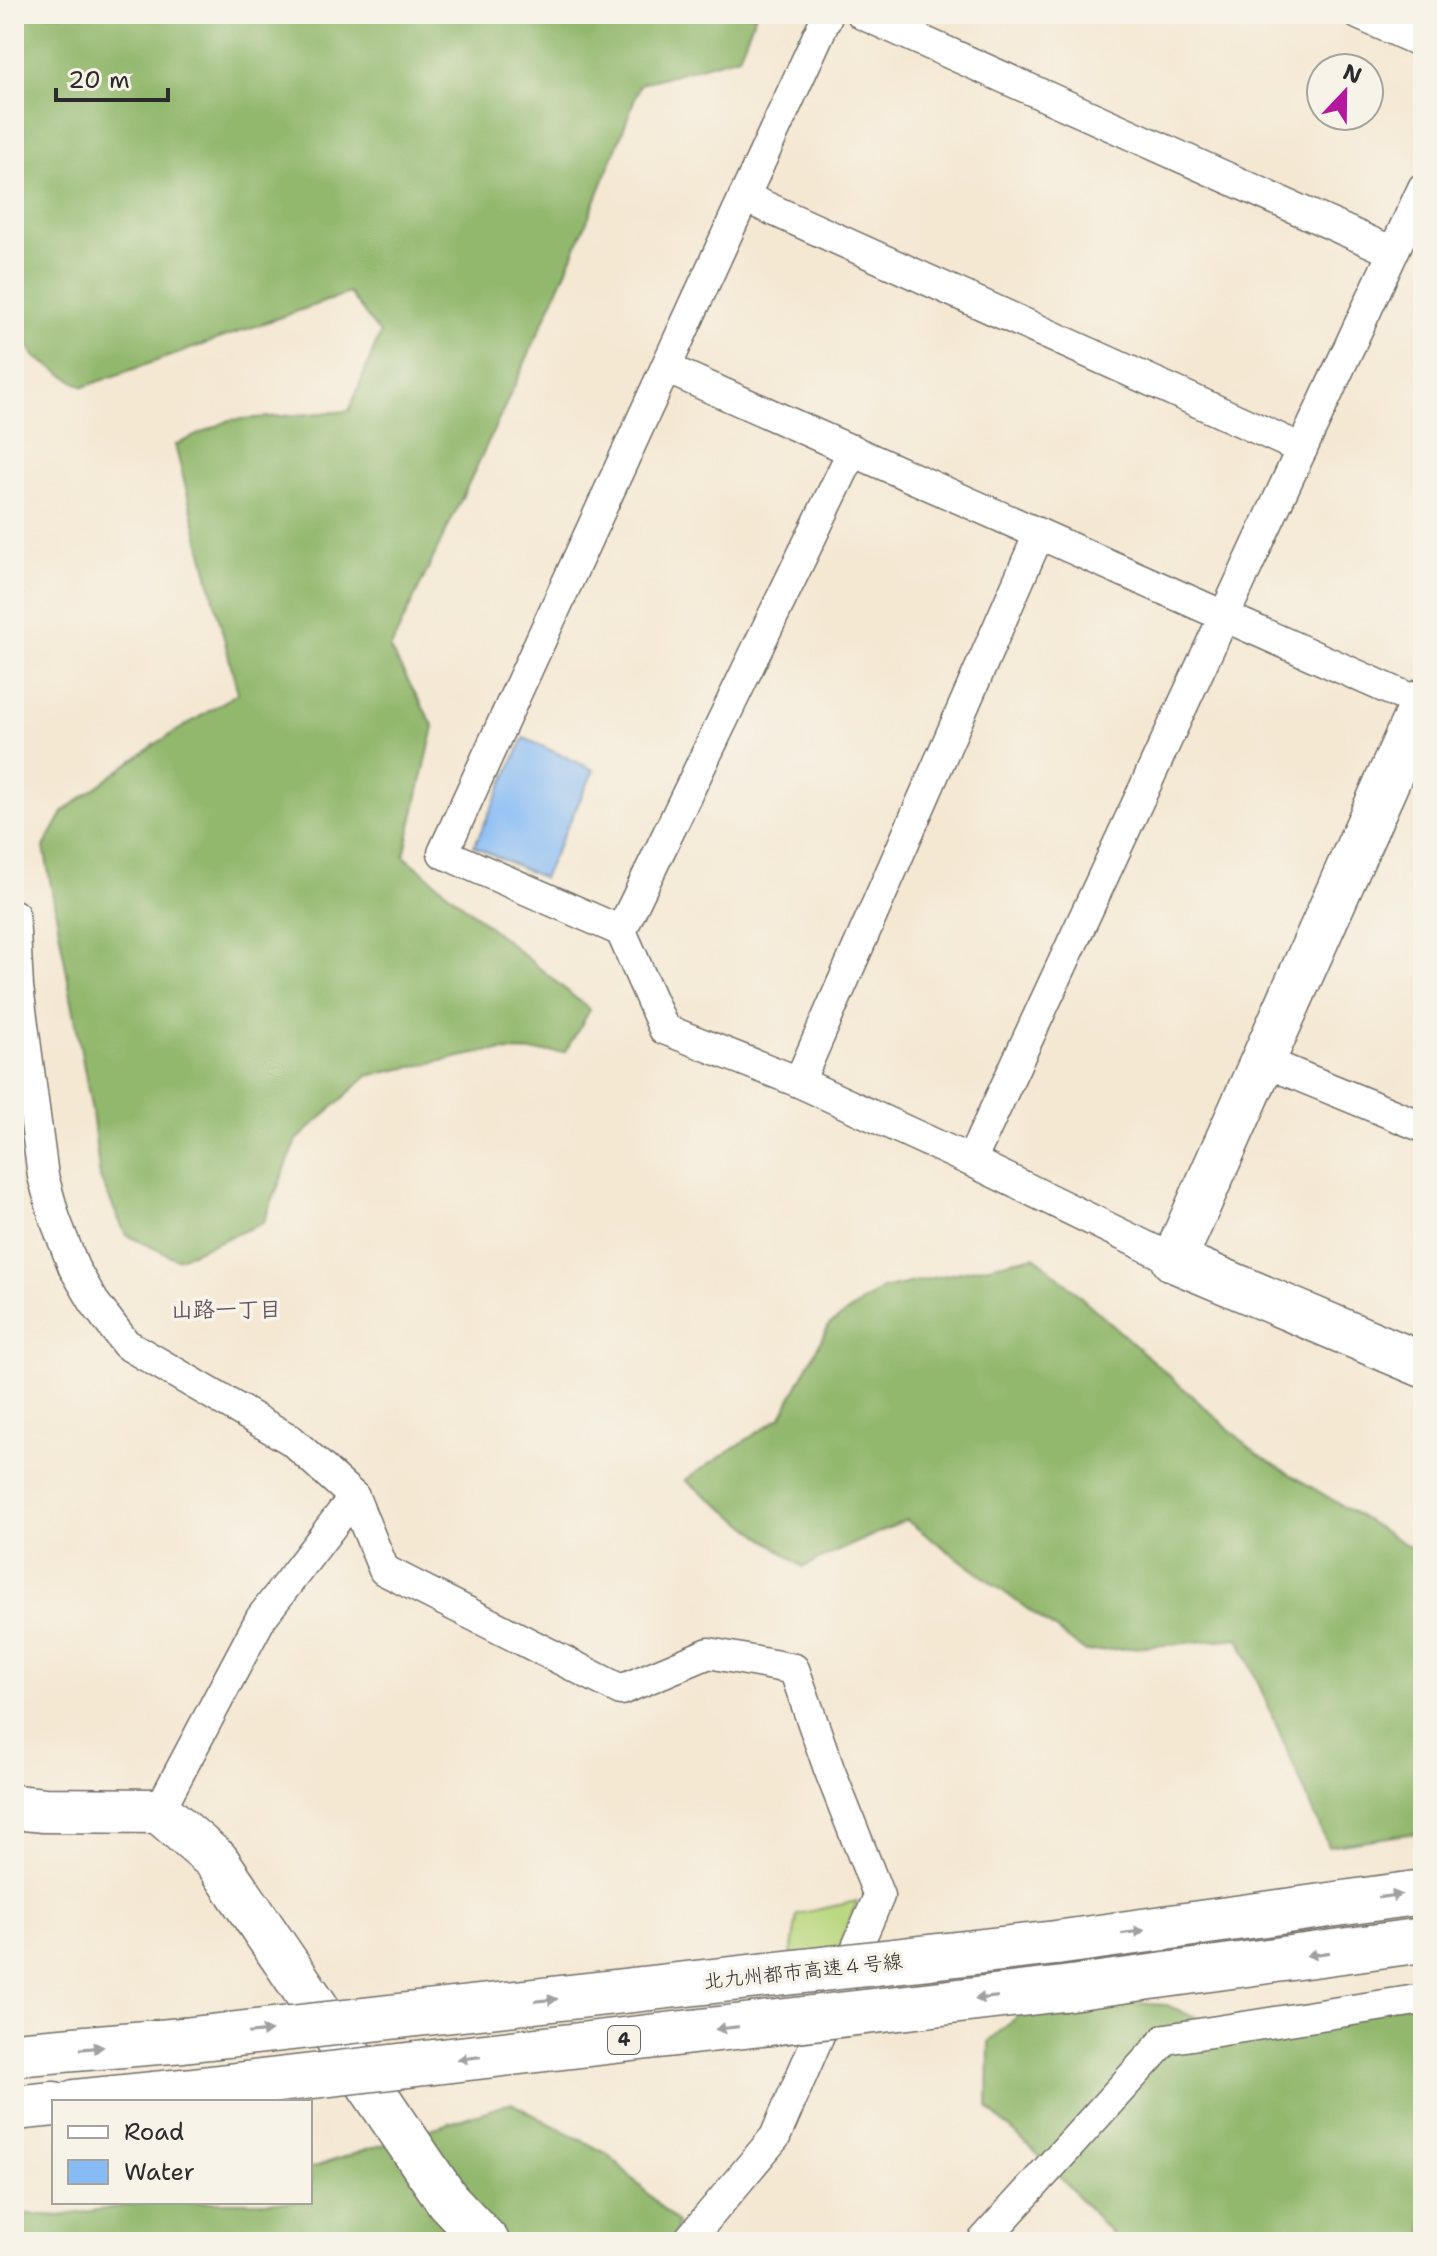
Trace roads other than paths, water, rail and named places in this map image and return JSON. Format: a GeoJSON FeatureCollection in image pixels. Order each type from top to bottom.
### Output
{"type":"FeatureCollection","features":[{"type":"Feature","properties":{"kind":"main road"},"geometry":{"type":"LineString","coordinates":[[1422,702],[1174,1260],[1423,1365]]}},
{"type":"Feature","properties":{"kind":"main road"},"geometry":{"type":"LineString","coordinates":[[14,1807],[159,1811],[217,1861],[448,2201],[487,2242]]}},
{"type":"Feature","properties":{"kind":"main road","name":"北九州都市高速４号線"},"geometry":{"type":"LineString","coordinates":[[14,2054],[183,2040],[1056,1943],[1423,1892]]}},
{"type":"Feature","properties":{"kind":"main road","name":"4"},"geometry":{"type":"LineString","coordinates":[[95,2100],[1063,1989],[1423,1940]]}},
{"type":"Feature","properties":{"kind":"main road"},"geometry":{"type":"LineString","coordinates":[[14,2108],[52,2104]]}},
{"type":"Feature","properties":{"kind":"street"},"geometry":{"type":"LineString","coordinates":[[828,14],[443,853],[621,931],[664,1029],[799,1082],[1174,1260]]}},
{"type":"Feature","properties":{"kind":"street"},"geometry":{"type":"LineString","coordinates":[[862,14],[1393,252]]}},
{"type":"Feature","properties":{"kind":"street"},"geometry":{"type":"LineString","coordinates":[[1358,14],[1423,43]]}},
{"type":"Feature","properties":{"kind":"street"},"geometry":{"type":"LineString","coordinates":[[971,1161],[1423,188]]}},
{"type":"Feature","properties":{"kind":"street"},"geometry":{"type":"LineString","coordinates":[[744,197],[1302,449]]}},
{"type":"Feature","properties":{"kind":"street"},"geometry":{"type":"LineString","coordinates":[[666,368],[1422,702]]}},
{"type":"Feature","properties":{"kind":"street"},"geometry":{"type":"LineString","coordinates":[[621,931],[853,450]]}},
{"type":"Feature","properties":{"kind":"street"},"geometry":{"type":"LineString","coordinates":[[799,1082],[1039,534]]}},
{"type":"Feature","properties":{"kind":"street"},"geometry":{"type":"LineString","coordinates":[[14,915],[18,987],[43,1176],[74,1268],[94,1302],[126,1344],[291,1440],[354,1497],[384,1570],[621,1690],[709,1653],[794,1669],[879,1896],[775,2137],[687,2242]]}},
{"type":"Feature","properties":{"kind":"street"},"geometry":{"type":"LineString","coordinates":[[1263,1061],[1423,1127]]}},
{"type":"Feature","properties":{"kind":"street"},"geometry":{"type":"LineString","coordinates":[[159,1811],[261,1618],[354,1497]]}},
{"type":"Feature","properties":{"kind":"street"},"geometry":{"type":"LineString","coordinates":[[982,2242],[1166,2039],[1423,1999]]}},
{"type":"Feature","properties":{"kind":"water"},"geometry":{"type":"Polygon","coordinates":[[[524,738],[594,770],[543,878],[474,846],[524,738]]]}},
{"type":"Feature","properties":{"kind":"district","name":"山路一丁目"},"geometry":{"type":"Point","coordinates":[226,1309]}}]}
